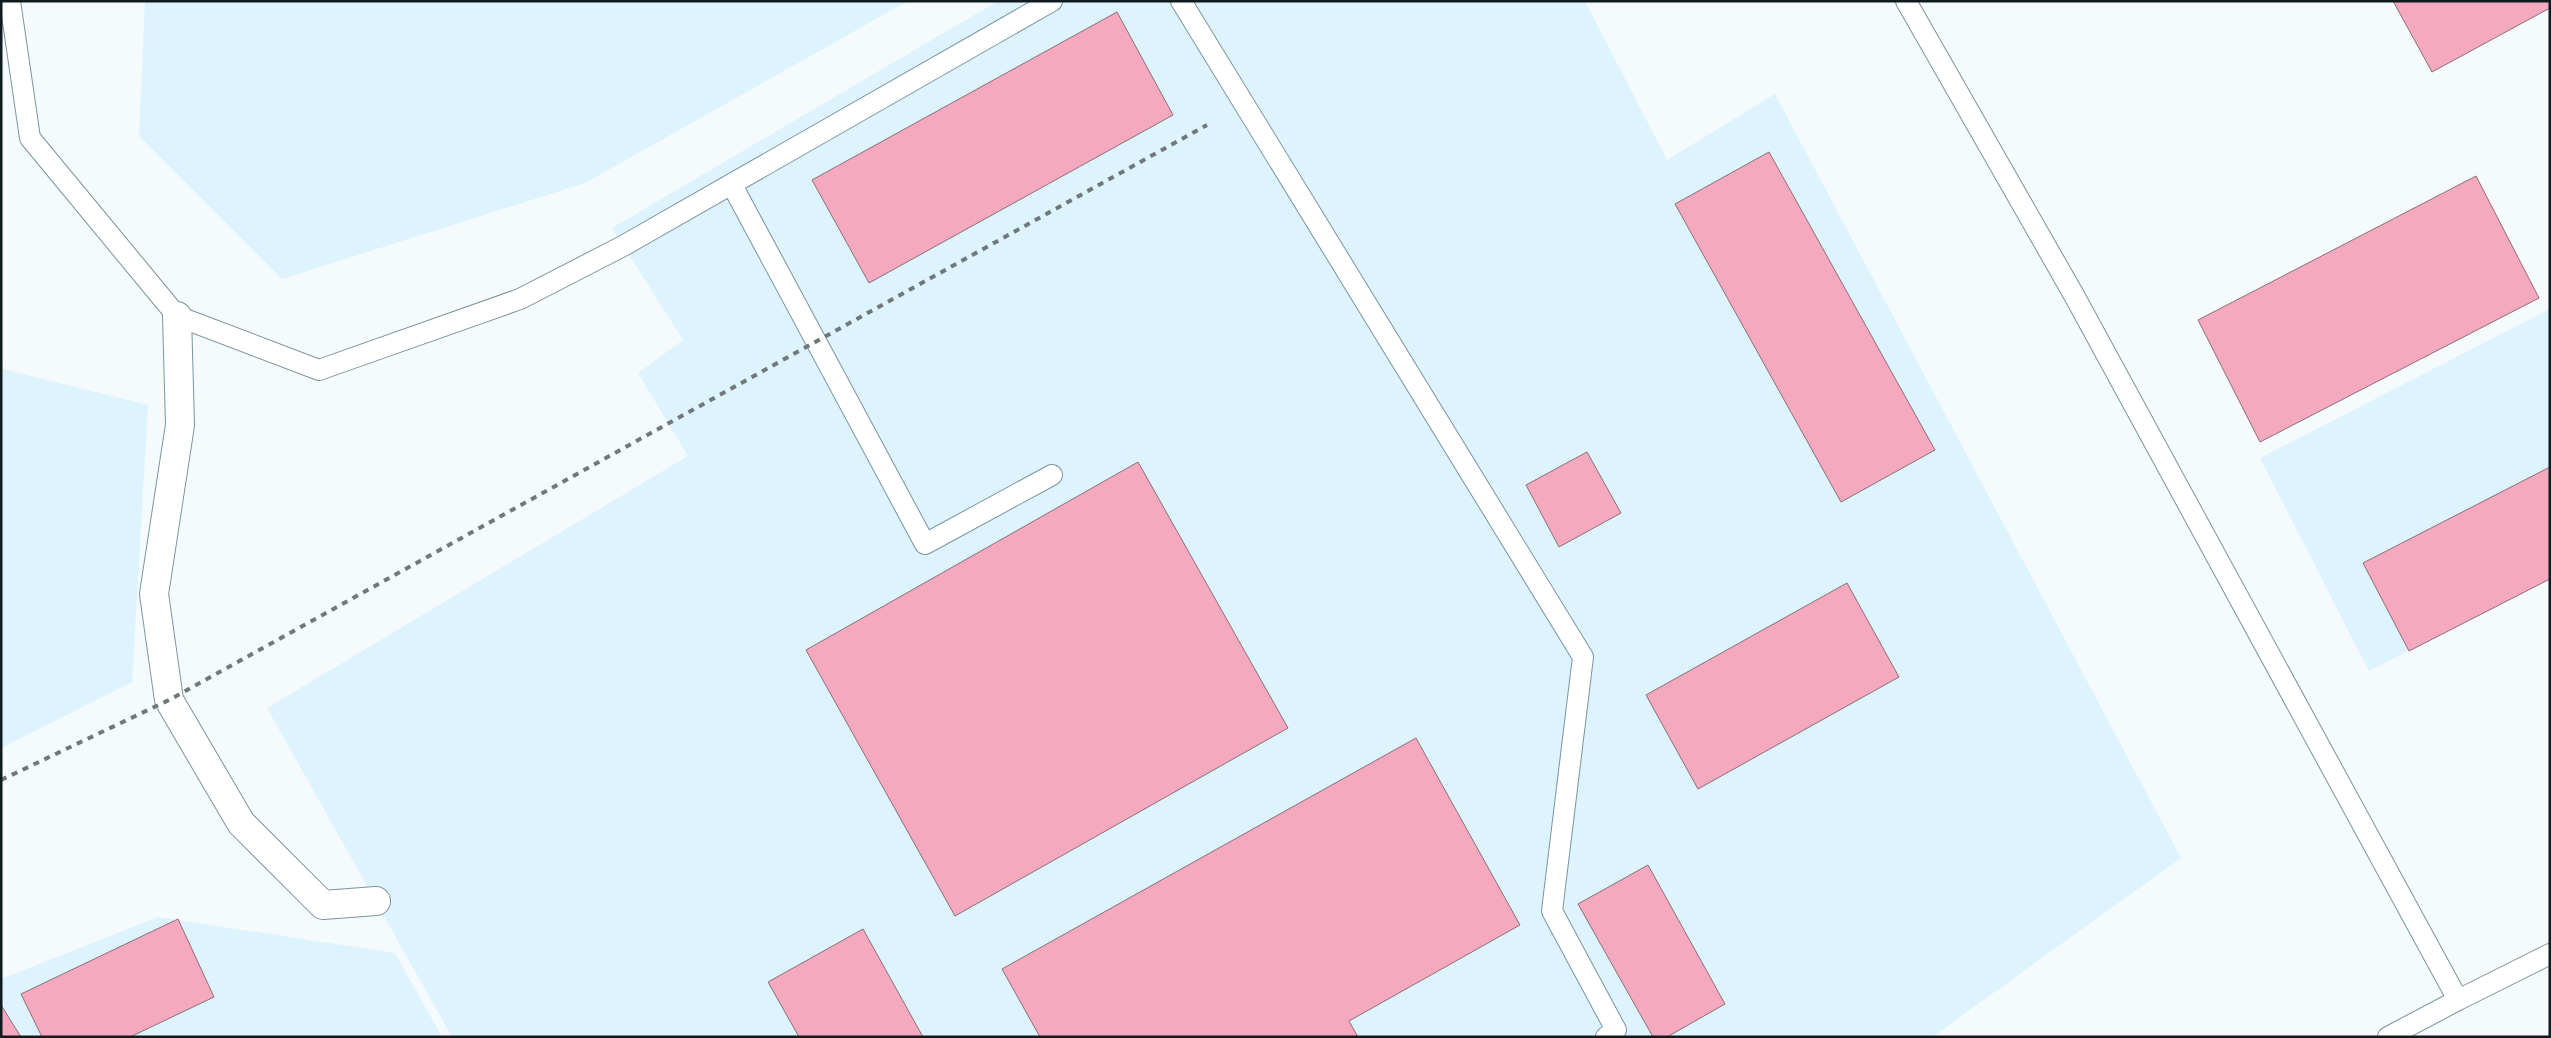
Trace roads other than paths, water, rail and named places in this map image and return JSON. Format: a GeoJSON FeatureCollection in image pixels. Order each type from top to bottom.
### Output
{"type":"FeatureCollection","features":[{"type":"Feature","properties":{"kind":"street"},"geometry":{"type":"LineString","coordinates":[[177,316],[180,426],[154,594],[169,700],[241,823],[323,905],[376,901]]}},
{"type":"Feature","properties":{"kind":"lane"},"geometry":{"type":"LineString","coordinates":[[10,1],[30,138],[177,316],[319,370],[520,299],[624,246],[1052,1]]}},
{"type":"Feature","properties":{"kind":"lane"},"geometry":{"type":"LineString","coordinates":[[1181,1],[1583,657],[1552,911],[1616,1030],[1606,1037]]}},
{"type":"Feature","properties":{"kind":"lane"},"geometry":{"type":"LineString","coordinates":[[1906,1],[2075,297],[2458,1000]]}},
{"type":"Feature","properties":{"kind":"lane"},"geometry":{"type":"LineString","coordinates":[[732,185],[926,544],[1052,475]]}},
{"type":"Feature","properties":{"kind":"lane"},"geometry":{"type":"LineString","coordinates":[[2388,1037],[2550,954]]}},
{"type":"Feature","properties":{"kind":"railway"},"geometry":{"type":"LineString","coordinates":[[1,780],[169,700],[1207,125]]}}]}
